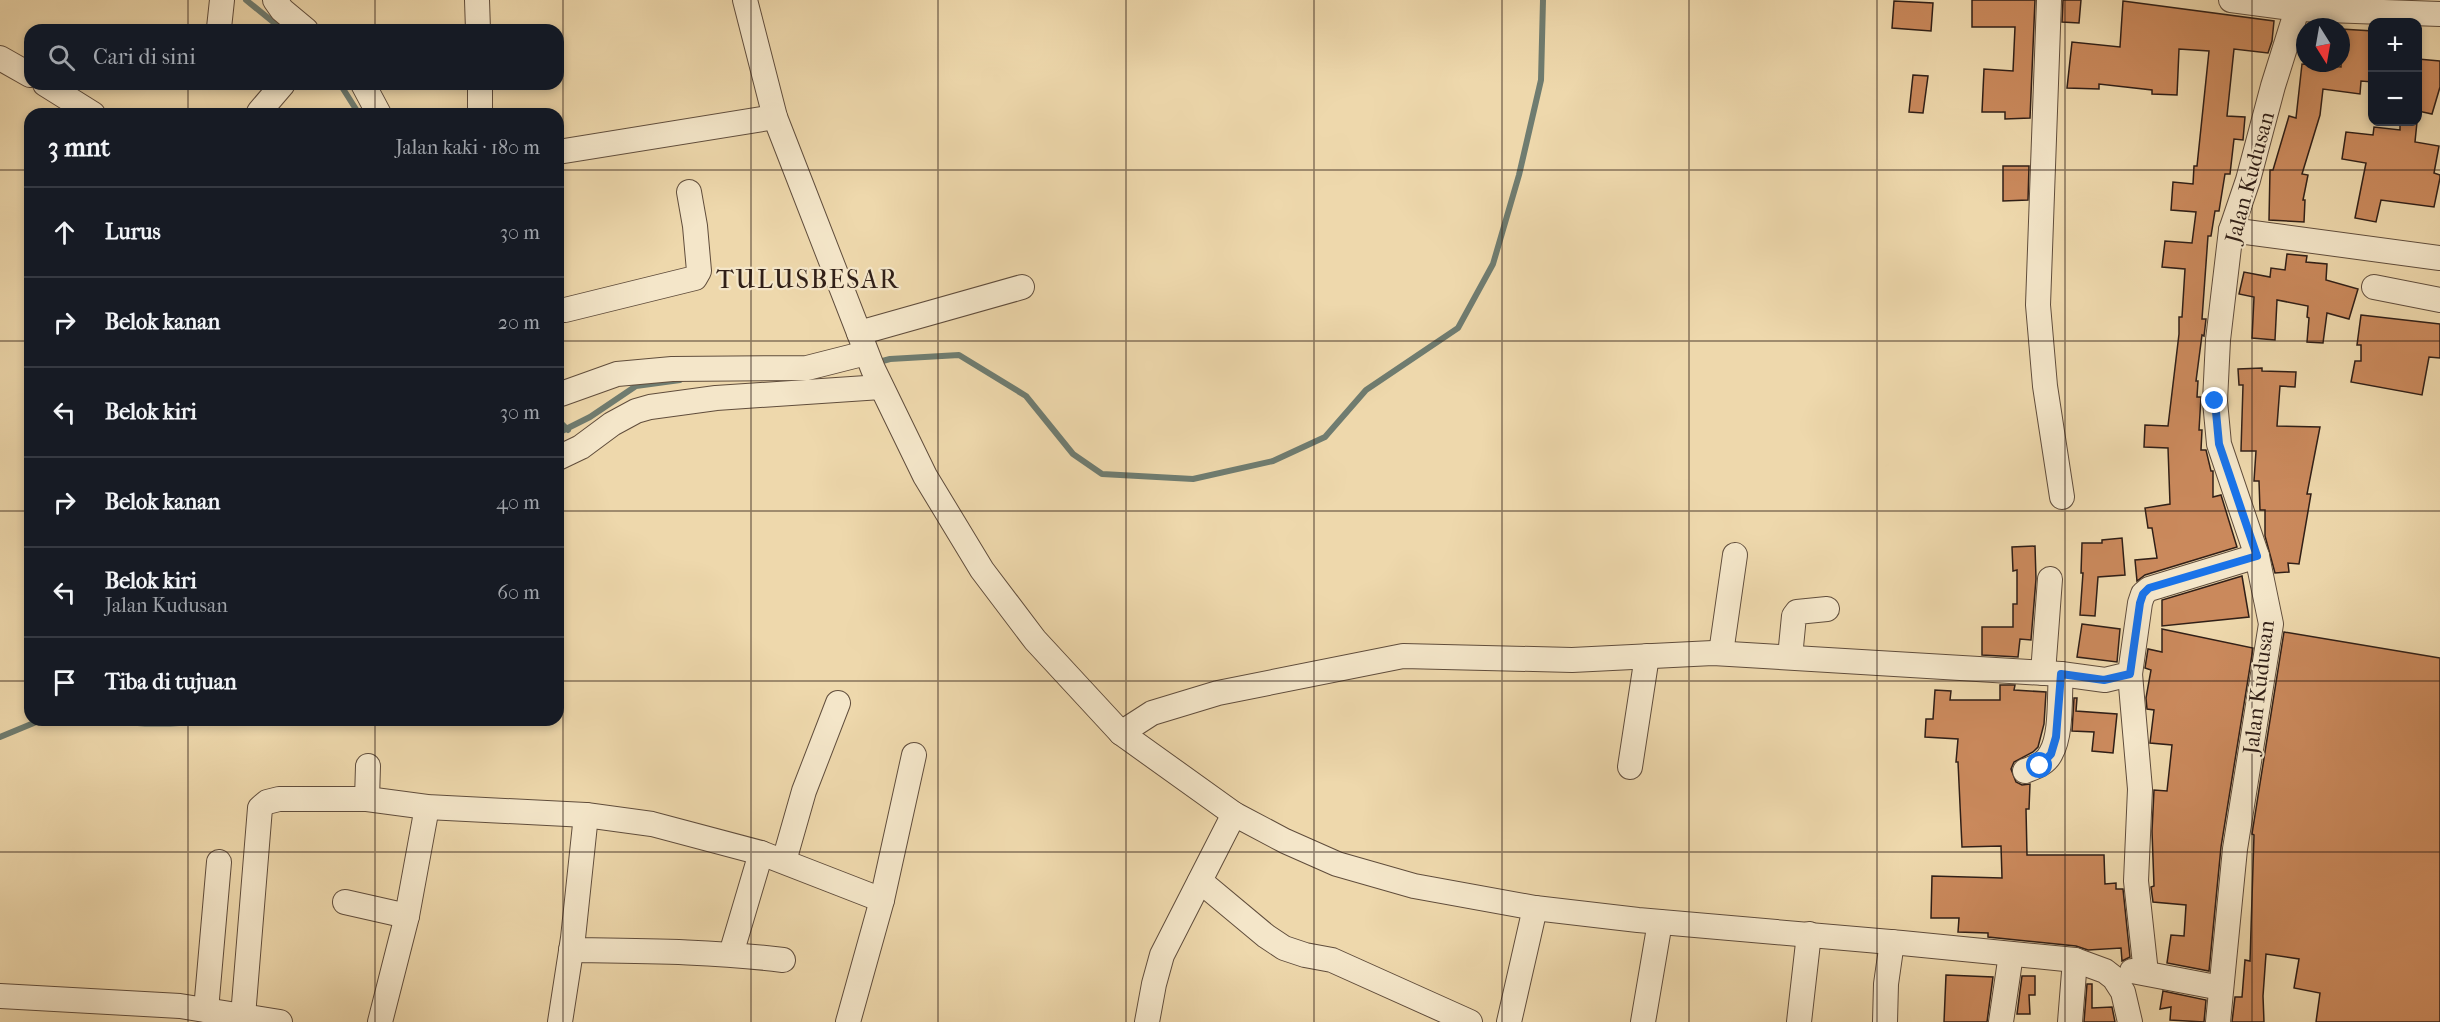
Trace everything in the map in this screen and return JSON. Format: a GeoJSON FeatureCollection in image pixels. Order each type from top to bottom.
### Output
{"type":"FeatureCollection","features":[{"type":"Feature","properties":{"kind":"street"},"geometry":{"type":"LineString","coordinates":[[219,24],[222,0]]}},
{"type":"Feature","properties":{"kind":"street"},"geometry":{"type":"LineString","coordinates":[[275,0],[282,10],[299,24]]}},
{"type":"Feature","properties":{"kind":"street"},"geometry":{"type":"LineString","coordinates":[[477,0],[478,24]]}},
{"type":"Feature","properties":{"kind":"street"},"geometry":{"type":"LineString","coordinates":[[745,0],[775,117],[870,361],[925,476],[982,570],[1035,640],[1121,733],[1234,814],[1285,841],[1337,864],[1414,886],[1535,908],[1660,922],[2076,960],[2105,971],[2114,978],[2123,992],[2130,1022]]}},
{"type":"Feature","properties":{"kind":"street"},"geometry":{"type":"LineString","coordinates":[[2049,0],[2038,305],[2045,386],[2062,497]]}},
{"type":"Feature","properties":{"kind":"street"},"geometry":{"type":"LineString","coordinates":[[2231,0],[2440,14]]}},
{"type":"Feature","properties":{"kind":"street","name":"Jalan Kudusan"},"geometry":{"type":"LineString","coordinates":[[2218,1022],[2235,849],[2271,624],[2257,556],[2219,444],[2215,401],[2218,340],[2231,230],[2248,180],[2273,86],[2300,4]]}},
{"type":"Feature","properties":{"kind":"street"},"geometry":{"type":"LineString","coordinates":[[0,58],[24,72]]}},
{"type":"Feature","properties":{"kind":"street"},"geometry":{"type":"LineString","coordinates":[[55,90],[83,108]]}},
{"type":"Feature","properties":{"kind":"street"},"geometry":{"type":"LineString","coordinates":[[262,108],[278,90]]}},
{"type":"Feature","properties":{"kind":"street"},"geometry":{"type":"LineString","coordinates":[[366,90],[375,108]]}},
{"type":"Feature","properties":{"kind":"street"},"geometry":{"type":"LineString","coordinates":[[480,90],[480,108]]}},
{"type":"Feature","properties":{"kind":"street"},"geometry":{"type":"LineString","coordinates":[[564,151],[775,117]]}},
{"type":"Feature","properties":{"kind":"street"},"geometry":{"type":"LineString","coordinates":[[564,310],[695,278],[699,271],[689,192]]}},
{"type":"Feature","properties":{"kind":"street"},"geometry":{"type":"LineString","coordinates":[[2231,230],[2440,258]]}},
{"type":"Feature","properties":{"kind":"street"},"geometry":{"type":"LineString","coordinates":[[564,455],[581,447],[636,411],[716,398],[870,361],[1022,287]]}},
{"type":"Feature","properties":{"kind":"street"},"geometry":{"type":"LineString","coordinates":[[2374,287],[2440,300]]}},
{"type":"Feature","properties":{"kind":"street"},"geometry":{"type":"LineString","coordinates":[[564,393],[617,374],[672,369],[807,368],[870,361]]}},
{"type":"Feature","properties":{"kind":"street"},"geometry":{"type":"LineString","coordinates":[[1721,653],[1736,555]]}},
{"type":"Feature","properties":{"kind":"street"},"geometry":{"type":"LineString","coordinates":[[2146,973],[2136,881],[2140,789],[2130,674],[2140,603],[2143,594],[2149,588],[2257,556]]}},
{"type":"Feature","properties":{"kind":"street"},"geometry":{"type":"LineString","coordinates":[[2025,771],[2040,766],[2051,754],[2056,737],[2050,579]]}},
{"type":"Feature","properties":{"kind":"street"},"geometry":{"type":"LineString","coordinates":[[1790,657],[1794,616],[1797,612],[1827,609]]}},
{"type":"Feature","properties":{"kind":"street"},"geometry":{"type":"LineString","coordinates":[[1121,733],[1152,713],[1218,693],[1402,656],[1572,660],[1721,653],[2052,674],[2104,680],[2130,674]]}},
{"type":"Feature","properties":{"kind":"street"},"geometry":{"type":"LineString","coordinates":[[1630,767],[1647,656]]}},
{"type":"Feature","properties":{"kind":"street"},"geometry":{"type":"LineString","coordinates":[[784,861],[804,791],[838,703]]}},
{"type":"Feature","properties":{"kind":"street"},"geometry":{"type":"LineString","coordinates":[[848,1022],[882,900],[914,754]]}},
{"type":"Feature","properties":{"kind":"street"},"geometry":{"type":"LineString","coordinates":[[367,799],[368,766]]}},
{"type":"Feature","properties":{"kind":"street"},"geometry":{"type":"LineString","coordinates":[[247,1018],[260,808],[267,802],[279,799],[367,799],[428,807],[585,815],[652,824],[761,853],[882,900]]}},
{"type":"Feature","properties":{"kind":"street"},"geometry":{"type":"LineString","coordinates":[[380,1022],[407,916],[428,807]]}},
{"type":"Feature","properties":{"kind":"street"},"geometry":{"type":"LineString","coordinates":[[1148,1022],[1154,984],[1162,956],[1234,814]]}},
{"type":"Feature","properties":{"kind":"street"},"geometry":{"type":"LineString","coordinates":[[560,1022],[571,950],[585,815]]}},
{"type":"Feature","properties":{"kind":"street"},"geometry":{"type":"LineString","coordinates":[[731,954],[761,853]]}},
{"type":"Feature","properties":{"kind":"street"},"geometry":{"type":"LineString","coordinates":[[206,1010],[219,862]]}},
{"type":"Feature","properties":{"kind":"street"},"geometry":{"type":"LineString","coordinates":[[1200,881],[1266,936],[1284,948],[1332,960],[1470,1022]]}},
{"type":"Feature","properties":{"kind":"street"},"geometry":{"type":"LineString","coordinates":[[345,902],[407,916]]}},
{"type":"Feature","properties":{"kind":"street"},"geometry":{"type":"LineString","coordinates":[[1509,1022],[1535,908]]}},
{"type":"Feature","properties":{"kind":"street"},"geometry":{"type":"LineString","coordinates":[[1643,1022],[1660,922]]}},
{"type":"Feature","properties":{"kind":"street"},"geometry":{"type":"LineString","coordinates":[[1799,1022],[1809,934]]}},
{"type":"Feature","properties":{"kind":"street"},"geometry":{"type":"LineString","coordinates":[[1885,1022],[1885,1000],[1892,942]]}},
{"type":"Feature","properties":{"kind":"street"},"geometry":{"type":"LineString","coordinates":[[571,950],[731,954],[783,960]]}},
{"type":"Feature","properties":{"kind":"street"},"geometry":{"type":"LineString","coordinates":[[2001,1022],[2011,954]]}},
{"type":"Feature","properties":{"kind":"street"},"geometry":{"type":"LineString","coordinates":[[2070,1022],[2076,960]]}},
{"type":"Feature","properties":{"kind":"street"},"geometry":{"type":"LineString","coordinates":[[2121,970],[2221,988]]}},
{"type":"Feature","properties":{"kind":"street"},"geometry":{"type":"LineString","coordinates":[[0,996],[180,1006],[280,1022]]}},
{"type":"Feature","properties":{"kind":"building"},"geometry":{"type":"Polygon","coordinates":[[[1972,0],[2035,0],[2030,118],[2005,119],[2005,112],[1982,112],[1984,69],[2013,71],[2015,27],[1972,27],[1972,0]]]}},
{"type":"Feature","properties":{"kind":"building"},"geometry":{"type":"Polygon","coordinates":[[[2063,0],[2081,0],[2079,23],[2062,22],[2063,0]]]}},
{"type":"Feature","properties":{"kind":"building"},"geometry":{"type":"Polygon","coordinates":[[[1894,1],[1933,3],[1931,31],[1892,28],[1894,1]]]}},
{"type":"Feature","properties":{"kind":"building"},"geometry":{"type":"Polygon","coordinates":[[[2123,1],[2274,21],[2268,53],[2234,49],[2227,116],[2245,117],[2243,140],[2234,139],[2230,174],[2225,174],[2219,211],[2215,211],[2211,236],[2208,236],[2202,319],[2206,319],[2196,381],[2198,381],[2197,397],[2201,397],[2199,430],[2202,430],[2201,450],[2206,450],[2211,471],[2213,471],[2213,497],[2221,495],[2237,547],[2145,575],[2137,581],[2135,560],[2157,558],[2152,528],[2148,528],[2145,508],[2170,504],[2168,448],[2144,447],[2145,425],[2168,426],[2179,317],[2182,317],[2185,269],[2162,267],[2165,241],[2192,243],[2196,212],[2171,210],[2173,182],[2193,184],[2194,166],[2197,166],[2209,51],[2179,49],[2177,95],[2152,94],[2152,90],[2099,84],[2099,89],[2067,88],[2072,42],[2120,47],[2123,1]]]}},
{"type":"Feature","properties":{"kind":"building"},"geometry":{"type":"Polygon","coordinates":[[[2350,30],[2368,31],[2368,82],[2361,81],[2360,94],[2323,89],[2320,115],[2302,174],[2308,175],[2303,200],[2305,200],[2304,222],[2269,220],[2270,170],[2273,170],[2289,116],[2296,118],[2301,72],[2350,72],[2350,30]]]}},
{"type":"Feature","properties":{"kind":"building"},"geometry":{"type":"Polygon","coordinates":[[[2422,59],[2440,61],[2440,87],[2432,114],[2422,112],[2422,59]]]}},
{"type":"Feature","properties":{"kind":"building"},"geometry":{"type":"Polygon","coordinates":[[[1913,75],[1928,76],[1923,113],[1909,112],[1913,75]]]}},
{"type":"Feature","properties":{"kind":"building"},"geometry":{"type":"Polygon","coordinates":[[[2400,126],[2417,126],[2415,142],[2439,146],[2434,173],[2440,175],[2440,178],[2434,207],[2381,200],[2376,222],[2355,218],[2366,163],[2342,159],[2346,132],[2373,135],[2374,127],[2400,130],[2400,126]]]}},
{"type":"Feature","properties":{"kind":"building"},"geometry":{"type":"Polygon","coordinates":[[[2003,166],[2029,166],[2028,200],[2003,201],[2003,166]]]}},
{"type":"Feature","properties":{"kind":"building"},"geometry":{"type":"Polygon","coordinates":[[[2287,254],[2307,256],[2306,262],[2327,264],[2326,280],[2358,289],[2349,319],[2327,313],[2323,343],[2307,342],[2308,306],[2277,300],[2275,340],[2252,338],[2254,297],[2239,294],[2244,272],[2270,277],[2271,268],[2285,270],[2287,254]]]}},
{"type":"Feature","properties":{"kind":"building"},"geometry":{"type":"Polygon","coordinates":[[[2361,315],[2440,324],[2440,358],[2429,357],[2422,395],[2351,382],[2355,361],[2361,361],[2361,345],[2357,345],[2361,315]]]}},
{"type":"Feature","properties":{"kind":"building"},"geometry":{"type":"Polygon","coordinates":[[[2262,368],[2262,371],[2296,372],[2295,387],[2280,386],[2277,426],[2320,427],[2307,494],[2311,494],[2299,564],[2288,563],[2289,572],[2275,573],[2265,536],[2265,510],[2260,510],[2259,481],[2254,481],[2256,451],[2241,451],[2243,385],[2239,385],[2238,369],[2262,368]]]}},
{"type":"Feature","properties":{"kind":"building"},"geometry":{"type":"Polygon","coordinates":[[[2122,538],[2125,575],[2098,577],[2095,616],[2080,615],[2083,573],[2081,573],[2082,543],[2102,543],[2102,540],[2122,538]]]}},
{"type":"Feature","properties":{"kind":"building"},"geometry":{"type":"Polygon","coordinates":[[[2035,546],[2036,579],[2031,640],[2020,639],[2018,657],[1982,655],[1982,627],[2013,627],[2013,604],[2017,604],[2017,570],[2013,571],[2012,547],[2035,546]]]}},
{"type":"Feature","properties":{"kind":"building"},"geometry":{"type":"Polygon","coordinates":[[[2242,576],[2249,617],[2162,626],[2162,600],[2242,576]]]}},
{"type":"Feature","properties":{"kind":"building"},"geometry":{"type":"Polygon","coordinates":[[[2082,624],[2120,629],[2117,662],[2077,657],[2082,624]]]}},
{"type":"Feature","properties":{"kind":"building"},"geometry":{"type":"Polygon","coordinates":[[[2162,629],[2253,648],[2221,847],[2209,971],[2167,963],[2171,935],[2184,936],[2186,905],[2153,902],[2151,887],[2154,886],[2152,831],[2154,790],[2167,791],[2172,745],[2150,743],[2154,710],[2147,709],[2146,698],[2151,670],[2145,668],[2148,649],[2162,652],[2162,629]]]}},
{"type":"Feature","properties":{"kind":"building"},"geometry":{"type":"Polygon","coordinates":[[[2284,632],[2440,658],[2440,1022],[2316,1022],[2320,993],[2294,988],[2299,959],[2266,954],[2264,1022],[2232,1022],[2235,997],[2242,997],[2245,960],[2250,961],[2254,835],[2252,834],[2284,632]]]}},
{"type":"Feature","properties":{"kind":"building"},"geometry":{"type":"Polygon","coordinates":[[[2000,685],[2015,685],[2014,690],[2046,692],[2044,724],[2038,747],[2014,762],[2011,769],[2016,782],[2022,785],[2030,784],[2029,809],[2026,809],[2027,855],[2104,855],[2105,884],[2116,883],[2116,889],[2123,889],[2130,957],[2122,961],[2121,948],[2088,950],[2076,946],[1988,937],[1988,933],[1958,932],[1959,918],[1931,918],[1932,876],[2002,878],[2001,846],[1962,847],[1958,762],[1956,762],[1958,739],[1925,737],[1926,719],[1933,719],[1935,690],[1951,691],[1950,700],[2000,700],[2000,685]]]}},
{"type":"Feature","properties":{"kind":"building"},"geometry":{"type":"Polygon","coordinates":[[[2074,698],[2077,698],[2076,711],[2117,714],[2113,753],[2092,751],[2094,732],[2072,731],[2074,698]]]}},
{"type":"Feature","properties":{"kind":"building"},"geometry":{"type":"Polygon","coordinates":[[[1946,975],[1993,977],[1987,1022],[1944,1022],[1946,975]]]}},
{"type":"Feature","properties":{"kind":"building"},"geometry":{"type":"Polygon","coordinates":[[[2022,976],[2035,976],[2035,995],[2029,995],[2030,1014],[2017,1014],[2022,976]]]}},
{"type":"Feature","properties":{"kind":"building"},"geometry":{"type":"Polygon","coordinates":[[[2087,984],[2092,984],[2092,1008],[2112,1007],[2115,1022],[2084,1022],[2087,984]]]}},
{"type":"Feature","properties":{"kind":"building"},"geometry":{"type":"Polygon","coordinates":[[[2163,991],[2206,1000],[2204,1022],[2170,1020],[2171,1007],[2160,1009],[2163,991]]]}},
{"type":"Feature","properties":{"kind":"waterway"},"geometry":{"type":"LineString","coordinates":[[246,0],[276,24]]}},
{"type":"Feature","properties":{"kind":"waterway"},"geometry":{"type":"LineString","coordinates":[[875,363],[890,359],[959,355],[1026,396],[1073,454],[1102,474],[1193,479],[1273,461],[1325,437],[1366,390],[1458,328],[1493,264],[1519,175],[1541,80],[1543,0]]}},
{"type":"Feature","properties":{"kind":"waterway"},"geometry":{"type":"LineString","coordinates":[[344,90],[355,108]]}},
{"type":"Feature","properties":{"kind":"waterway"},"geometry":{"type":"LineString","coordinates":[[564,430],[590,417],[636,386],[680,380]]}},
{"type":"Feature","properties":{"kind":"waterway"},"geometry":{"type":"LineString","coordinates":[[564,426],[568,430]]}},
{"type":"Feature","properties":{"kind":"waterway"},"geometry":{"type":"LineString","coordinates":[[0,737],[27,726]]}},
{"type":"Feature","properties":{"kind":"district","name":"TULUSBESAR"},"geometry":{"type":"Point","coordinates":[808,279]}},
{"type":"Feature","properties":{"kind":"route"},"geometry":{"type":"LineString","coordinates":[[2040,766],[2051,754],[2056,737],[2061,674],[2104,680],[2130,674],[2140,603],[2143,594],[2149,588],[2257,556],[2219,444],[2215,401]]}}]}
